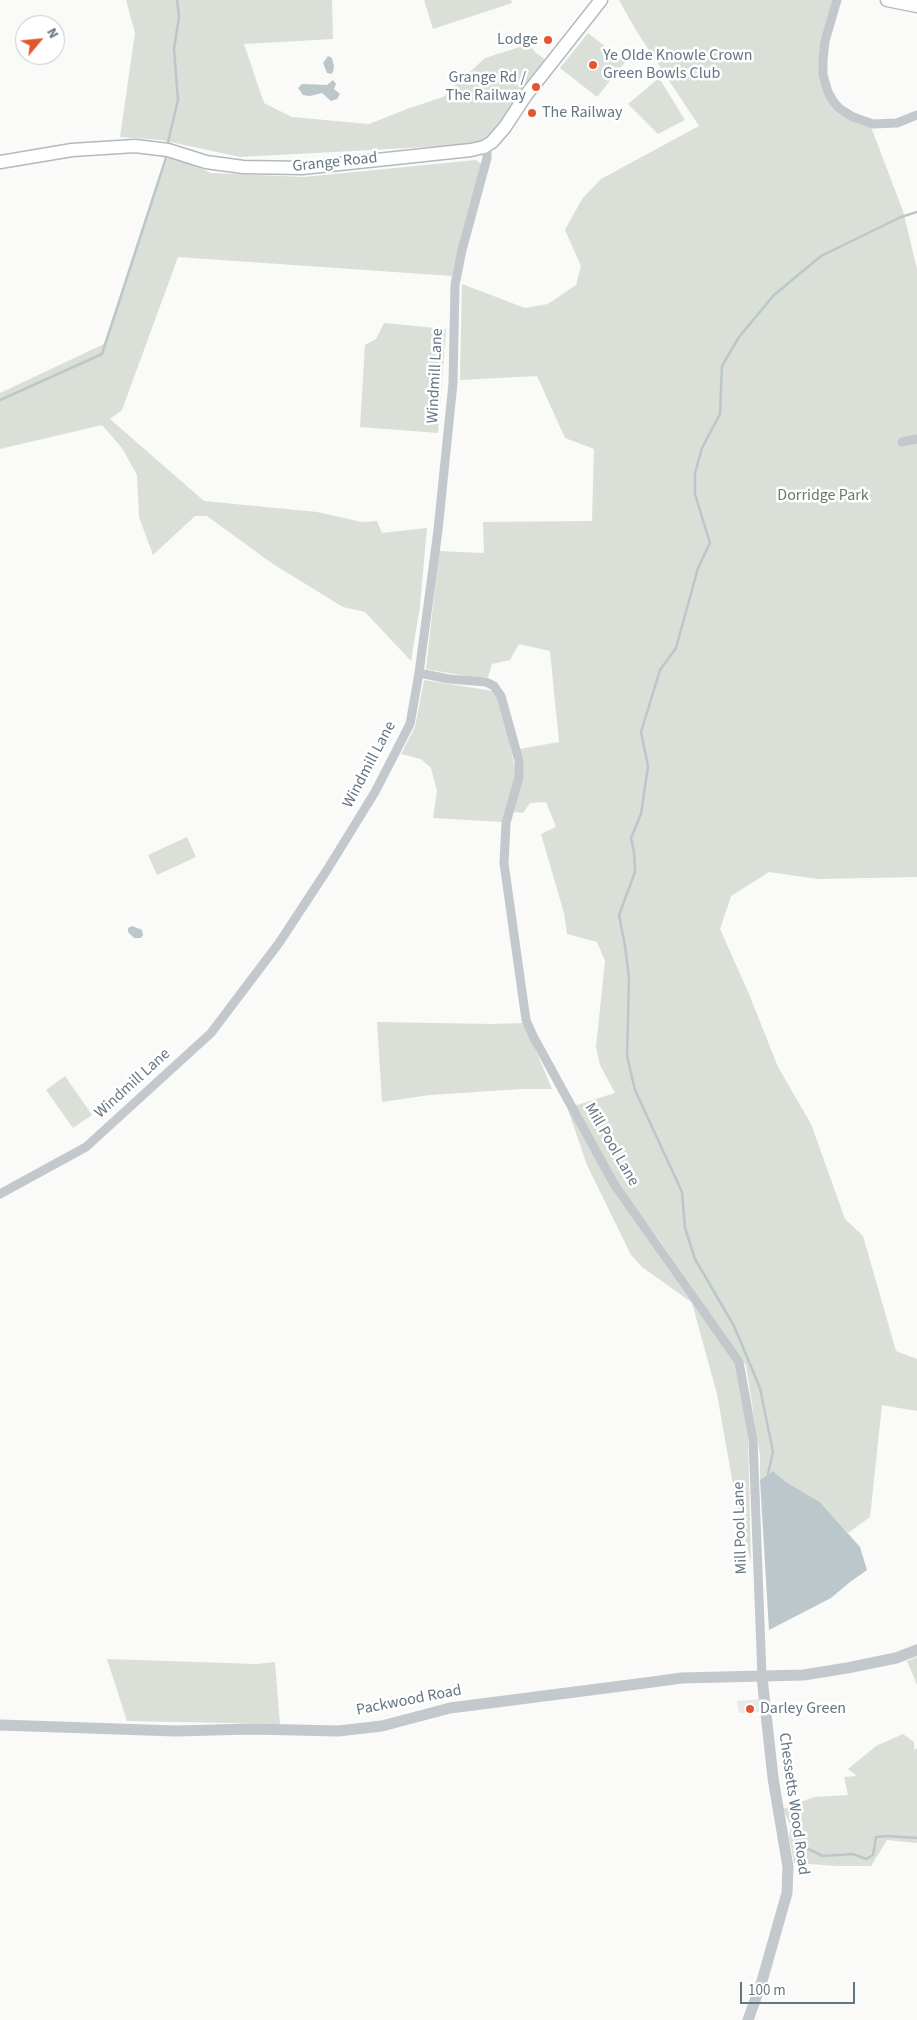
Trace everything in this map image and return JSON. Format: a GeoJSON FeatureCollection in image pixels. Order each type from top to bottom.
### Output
{"type":"FeatureCollection","features":[{"type":"Feature","properties":{"kind":"main road"},"geometry":{"type":"LineString","coordinates":[[487,146],[505,127],[526,95],[601,0]]}},
{"type":"Feature","properties":{"kind":"main road"},"geometry":{"type":"LineString","coordinates":[[887,0],[917,6]]}},
{"type":"Feature","properties":{"kind":"main road","name":"Grange Road"},"geometry":{"type":"LineString","coordinates":[[0,162],[72,150],[135,146],[168,150],[206,162],[244,167],[302,168],[472,150],[487,146]]}},
{"type":"Feature","properties":{"kind":"street"},"geometry":{"type":"LineString","coordinates":[[837,0],[825,41],[823,60],[823,75],[833,101],[839,108],[853,117],[873,124],[897,123],[917,115]]}},
{"type":"Feature","properties":{"kind":"street","name":"Windmill Lane"},"geometry":{"type":"LineString","coordinates":[[0,1194],[86,1147],[211,1033],[279,943],[327,870],[375,792],[410,724],[419,673],[438,530],[453,383],[455,284],[462,250],[488,158],[487,146]]}},
{"type":"Feature","properties":{"kind":"street"},"geometry":{"type":"LineString","coordinates":[[902,442],[917,439]]}},
{"type":"Feature","properties":{"kind":"street","name":"Mill Pool Lane"},"geometry":{"type":"LineString","coordinates":[[419,673],[486,682],[494,686],[501,696],[519,760],[519,777],[506,823],[504,863],[526,1020],[614,1184],[739,1362],[752,1439],[762,1677]]}},
{"type":"Feature","properties":{"kind":"street","name":"Packwood Road"},"geometry":{"type":"LineString","coordinates":[[0,1725],[176,1731],[251,1729],[338,1731],[382,1726],[450,1708],[682,1678],[804,1675],[896,1658],[917,1650]]}},
{"type":"Feature","properties":{"kind":"street","name":"Chessetts Wood Road"},"geometry":{"type":"LineString","coordinates":[[748,2020],[762,1981],[787,1893],[788,1867],[773,1778],[762,1677]]}},
{"type":"Feature","properties":{"kind":"shaded area"},"geometry":{"type":"Polygon","coordinates":[[[328,56],[332,58],[334,66],[331,74],[327,73],[323,63],[328,56]]]}},
{"type":"Feature","properties":{"kind":"shaded area"},"geometry":{"type":"Polygon","coordinates":[[[333,80],[336,84],[334,89],[340,94],[337,99],[331,101],[322,93],[310,96],[303,95],[298,88],[302,84],[327,85],[333,80]]]}},
{"type":"Feature","properties":{"kind":"shaded area"},"geometry":{"type":"Polygon","coordinates":[[[132,926],[142,930],[143,935],[141,938],[134,938],[128,932],[128,928],[132,926]]]}},
{"type":"Feature","properties":{"kind":"shaded area"},"geometry":{"type":"Polygon","coordinates":[[[773,1471],[786,1482],[820,1502],[860,1547],[867,1570],[831,1598],[769,1630],[760,1480],[773,1471]]]}},
{"type":"Feature","properties":{"kind":"shaded area"},"geometry":{"type":"Polygon","coordinates":[[[759,1699],[760,1712],[739,1713],[737,1701],[759,1699]]]}},
{"type":"Feature","properties":{"kind":"green space"},"geometry":{"type":"Polygon","coordinates":[[[126,0],[332,0],[333,39],[244,44],[264,103],[292,117],[369,124],[443,97],[485,58],[529,44],[536,53],[546,60],[503,123],[486,140],[464,145],[240,157],[161,140],[120,137],[135,33],[126,0]]]}},
{"type":"Feature","properties":{"kind":"green space"},"geometry":{"type":"Polygon","coordinates":[[[424,0],[511,0],[512,3],[433,29],[424,0]]]}},
{"type":"Feature","properties":{"kind":"green space","name":"Dorridge Park"},"geometry":{"type":"Polygon","coordinates":[[[619,0],[833,0],[823,34],[827,96],[871,127],[903,211],[917,269],[917,877],[818,879],[769,872],[731,896],[720,929],[749,994],[778,1067],[811,1124],[845,1219],[863,1236],[896,1351],[917,1359],[917,1411],[882,1405],[870,1517],[848,1533],[820,1502],[786,1482],[773,1471],[760,1480],[760,1455],[746,1366],[658,1238],[616,1183],[574,1106],[615,1093],[600,1065],[596,1047],[605,961],[597,942],[567,934],[564,913],[541,834],[556,827],[546,802],[530,803],[523,813],[513,812],[520,749],[559,742],[550,651],[519,644],[510,660],[492,664],[488,677],[472,677],[426,669],[439,551],[484,553],[483,522],[592,521],[594,449],[565,438],[537,376],[460,380],[462,284],[525,308],[548,304],[576,285],[581,266],[565,230],[582,199],[601,179],[699,126],[637,32],[619,0]]]}},
{"type":"Feature","properties":{"kind":"green space","name":"Ye Olde Knowle Crown Green Bowls Club"},"geometry":{"type":"Polygon","coordinates":[[[588,33],[625,62],[597,97],[560,68],[588,33]]]}},
{"type":"Feature","properties":{"kind":"green space","name":"Ye Olde Knowle Crown Green Bowls Club"},"geometry":{"type":"Polygon","coordinates":[[[659,78],[685,120],[658,134],[628,104],[659,78]]]}},
{"type":"Feature","properties":{"kind":"green space"},"geometry":{"type":"Polygon","coordinates":[[[169,155],[211,173],[304,177],[476,160],[481,164],[452,276],[178,257],[122,410],[110,419],[204,501],[317,512],[362,522],[377,521],[382,533],[427,528],[420,606],[411,661],[365,612],[343,607],[273,564],[207,516],[195,516],[153,555],[139,517],[137,475],[122,448],[102,425],[0,449],[0,393],[104,344],[169,155]]]}},
{"type":"Feature","properties":{"kind":"green space"},"geometry":{"type":"Polygon","coordinates":[[[384,323],[446,329],[438,433],[360,427],[365,345],[376,339],[384,323]]]}},
{"type":"Feature","properties":{"kind":"green space"},"geometry":{"type":"Polygon","coordinates":[[[424,680],[493,691],[499,700],[503,709],[516,775],[503,822],[433,818],[437,791],[431,768],[421,759],[401,754],[415,727],[424,680]]]}},
{"type":"Feature","properties":{"kind":"green space"},"geometry":{"type":"Polygon","coordinates":[[[187,837],[196,857],[157,875],[148,855],[187,837]]]}},
{"type":"Feature","properties":{"kind":"green space"},"geometry":{"type":"Polygon","coordinates":[[[377,1022],[524,1023],[552,1089],[430,1095],[382,1102],[377,1022]]]}},
{"type":"Feature","properties":{"kind":"green space"},"geometry":{"type":"Polygon","coordinates":[[[65,1076],[92,1115],[73,1128],[46,1090],[65,1076]]]}},
{"type":"Feature","properties":{"kind":"green space"},"geometry":{"type":"Polygon","coordinates":[[[567,1107],[610,1185],[691,1302],[642,1267],[631,1255],[587,1165],[567,1107]]]}},
{"type":"Feature","properties":{"kind":"green space"},"geometry":{"type":"Polygon","coordinates":[[[692,1303],[736,1363],[748,1436],[751,1563],[735,1496],[717,1394],[692,1303]]]}},
{"type":"Feature","properties":{"kind":"green space"},"geometry":{"type":"Polygon","coordinates":[[[917,1657],[917,1685],[907,1661],[917,1657]]]}},
{"type":"Feature","properties":{"kind":"green space"},"geometry":{"type":"Polygon","coordinates":[[[107,1659],[256,1664],[275,1662],[280,1724],[127,1721],[107,1659]]]}},
{"type":"Feature","properties":{"kind":"green space"},"geometry":{"type":"Polygon","coordinates":[[[903,1734],[914,1742],[914,1750],[917,1748],[917,1843],[887,1840],[871,1866],[794,1863],[789,1836],[791,1827],[783,1809],[814,1797],[848,1795],[844,1777],[857,1776],[848,1769],[876,1746],[903,1734]]]}},
{"type":"Feature","properties":{"kind":"waterway"},"geometry":{"type":"LineString","coordinates":[[168,142],[178,100],[174,49],[179,17],[177,0]]}},
{"type":"Feature","properties":{"kind":"waterway"},"geometry":{"type":"LineString","coordinates":[[0,400],[102,354],[166,158]]}},
{"type":"Feature","properties":{"kind":"waterway"},"geometry":{"type":"LineString","coordinates":[[768,1474],[773,1452],[760,1388],[734,1326],[695,1259],[685,1228],[682,1192],[635,1090],[627,1056],[629,978],[619,915],[635,872],[631,838],[641,814],[648,766],[641,732],[660,670],[676,648],[698,568],[710,543],[695,494],[695,473],[702,448],[720,414],[722,366],[739,337],[774,295],[821,256],[901,217],[917,212]]}},
{"type":"Feature","properties":{"kind":"waterway"},"geometry":{"type":"LineString","coordinates":[[800,1845],[823,1856],[853,1854],[866,1859],[873,1855],[876,1837],[917,1838]]}},
{"type":"Feature","properties":{"kind":"place","name":"Lodge"},"geometry":{"type":"Point","coordinates":[548,40]}},
{"type":"Feature","properties":{"kind":"place","name":"Ye Olde Knowle Crown Green Bowls Club"},"geometry":{"type":"Point","coordinates":[593,65]}},
{"type":"Feature","properties":{"kind":"place","name":"Grange Rd / The Railway"},"geometry":{"type":"Point","coordinates":[536,87]}},
{"type":"Feature","properties":{"kind":"place","name":"The Railway"},"geometry":{"type":"Point","coordinates":[532,113]}},
{"type":"Feature","properties":{"kind":"place","name":"Darley Green"},"geometry":{"type":"Point","coordinates":[750,1709]}}]}
